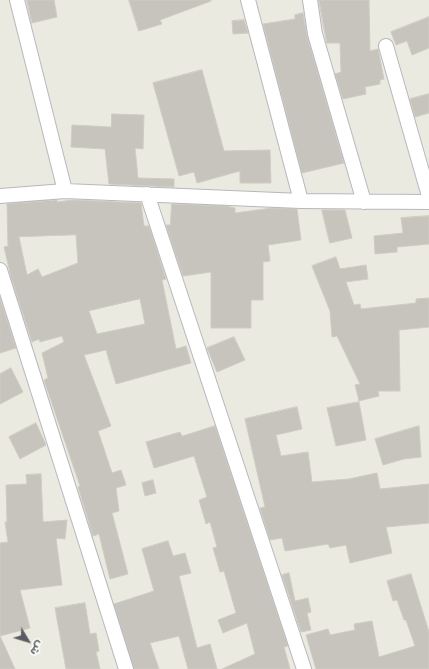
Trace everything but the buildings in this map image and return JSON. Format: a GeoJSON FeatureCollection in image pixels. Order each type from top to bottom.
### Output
{"type":"FeatureCollection","features":[{"type":"Feature","properties":{"kind":"street"},"geometry":{"type":"LineString","coordinates":[[17,0],[65,191]]}},
{"type":"Feature","properties":{"kind":"street"},"geometry":{"type":"LineString","coordinates":[[248,0],[301,201]]}},
{"type":"Feature","properties":{"kind":"street"},"geometry":{"type":"LineString","coordinates":[[310,0],[315,34],[364,202]]}},
{"type":"Feature","properties":{"kind":"street"},"geometry":{"type":"LineString","coordinates":[[386,46],[429,196]]}},
{"type":"Feature","properties":{"kind":"street"},"geometry":{"type":"LineString","coordinates":[[0,196],[65,191],[301,201],[429,202]]}},
{"type":"Feature","properties":{"kind":"street"},"geometry":{"type":"LineString","coordinates":[[147,194],[304,669]]}},
{"type":"Feature","properties":{"kind":"street"},"geometry":{"type":"LineString","coordinates":[[0,270],[126,669]]}}]}
